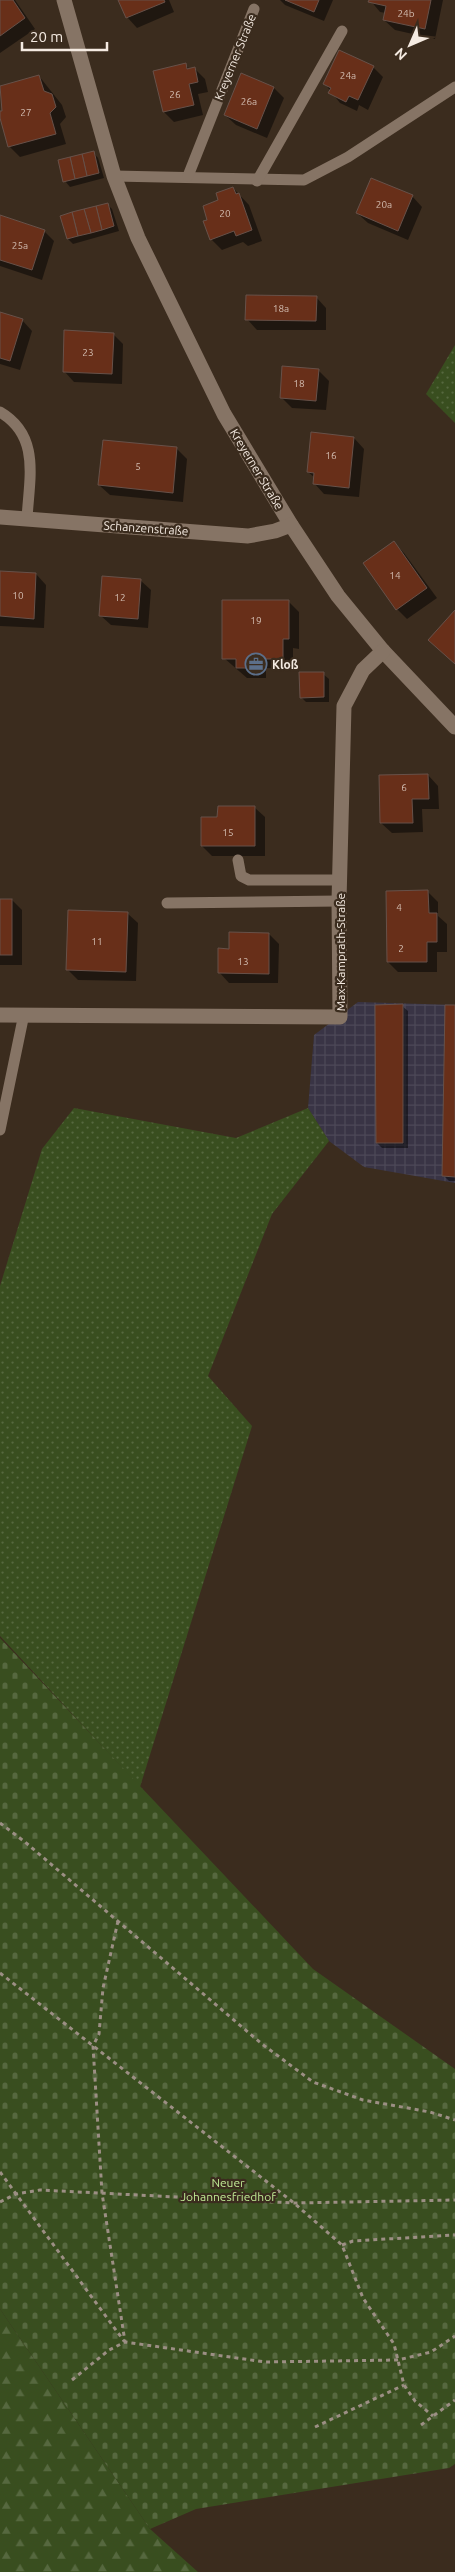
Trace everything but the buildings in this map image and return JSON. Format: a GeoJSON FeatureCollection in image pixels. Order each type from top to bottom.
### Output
{"type":"FeatureCollection","features":[{"type":"Feature","properties":{"kind":"street","name":"Kreyerner Straße"},"geometry":{"type":"LineString","coordinates":[[64,0],[114,176],[138,238],[224,414],[291,525],[338,596],[383,651],[455,727]]}},
{"type":"Feature","properties":{"kind":"street","name":"Schanzenstraße"},"geometry":{"type":"LineString","coordinates":[[0,517],[248,536],[274,531],[291,525]]}},
{"type":"Feature","properties":{"kind":"street","name":"Max-Kamprath-Straße"},"geometry":{"type":"LineString","coordinates":[[0,1015],[340,1017],[339,901],[344,706],[363,670],[383,651]]}},
{"type":"Feature","properties":{"kind":"lane","name":"Kreyerner Straße"},"geometry":{"type":"LineString","coordinates":[[188,176],[254,9]]}},
{"type":"Feature","properties":{"kind":"lane"},"geometry":{"type":"LineString","coordinates":[[257,181],[342,32]]}},
{"type":"Feature","properties":{"kind":"lane"},"geometry":{"type":"LineString","coordinates":[[114,176],[188,176],[257,181],[304,180],[324,170],[455,87]]}},
{"type":"Feature","properties":{"kind":"lane"},"geometry":{"type":"LineString","coordinates":[[0,412],[12,419],[29,448],[27,519]]}},
{"type":"Feature","properties":{"kind":"lane"},"geometry":{"type":"LineString","coordinates":[[238,860],[241,876],[249,880],[340,880]]}},
{"type":"Feature","properties":{"kind":"lane"},"geometry":{"type":"LineString","coordinates":[[167,902],[339,901]]}},
{"type":"Feature","properties":{"kind":"lane"},"geometry":{"type":"LineString","coordinates":[[0,1130],[24,1014]]}},
{"type":"Feature","properties":{"kind":"path"},"geometry":{"type":"LineString","coordinates":[[0,1823],[118,1920],[262,2044],[314,2082],[363,2100],[430,2112],[455,2120]]}},
{"type":"Feature","properties":{"kind":"path"},"geometry":{"type":"LineString","coordinates":[[118,1920],[103,1988],[99,2034],[93,2046],[102,2193],[126,2342]]}},
{"type":"Feature","properties":{"kind":"path"},"geometry":{"type":"LineString","coordinates":[[0,1974],[294,2203],[342,2245],[363,2298],[394,2344],[404,2385],[415,2401],[433,2416]]}},
{"type":"Feature","properties":{"kind":"path"},"geometry":{"type":"LineString","coordinates":[[0,2172],[126,2342]]}},
{"type":"Feature","properties":{"kind":"path"},"geometry":{"type":"LineString","coordinates":[[0,2202],[16,2194],[40,2190],[294,2203],[455,2200]]}},
{"type":"Feature","properties":{"kind":"path"},"geometry":{"type":"LineString","coordinates":[[342,2245],[353,2241],[455,2236]]}},
{"type":"Feature","properties":{"kind":"path"},"geometry":{"type":"LineString","coordinates":[[72,2380],[109,2350],[126,2342],[265,2362],[398,2360],[431,2352],[455,2336]]}},
{"type":"Feature","properties":{"kind":"path"},"geometry":{"type":"LineString","coordinates":[[315,2428],[404,2385]]}},
{"type":"Feature","properties":{"kind":"path"},"geometry":{"type":"LineString","coordinates":[[421,2425],[455,2400]]}},
{"type":"Feature","properties":{"kind":"shaded area"},"geometry":{"type":"Polygon","coordinates":[[[358,1002],[455,1005],[455,1183],[364,1167],[329,1141],[308,1108],[314,1035],[358,1002]]]}},
{"type":"Feature","properties":{"kind":"green space"},"geometry":{"type":"Polygon","coordinates":[[[455,345],[455,423],[426,394],[455,345]]]}},
{"type":"Feature","properties":{"kind":"green space"},"geometry":{"type":"Polygon","coordinates":[[[74,1108],[236,1138],[308,1108],[329,1141],[272,1214],[208,1376],[252,1426],[140,1787],[0,1636],[0,1286],[42,1149],[74,1108]]]}},
{"type":"Feature","properties":{"kind":"green space","name":"Neuer Johannesfriedhof"},"geometry":{"type":"Polygon","coordinates":[[[0,1638],[313,1969],[455,2069],[455,2464],[449,2468],[196,2509],[150,2529],[0,2309],[0,1638]]]}},
{"type":"Feature","properties":{"kind":"green space"},"geometry":{"type":"Polygon","coordinates":[[[0,2309],[150,2529],[198,2572],[0,2572],[0,2309]]]}},
{"type":"Feature","properties":{"kind":"place","name":"Kloß"},"geometry":{"type":"Point","coordinates":[256,664]}}]}
